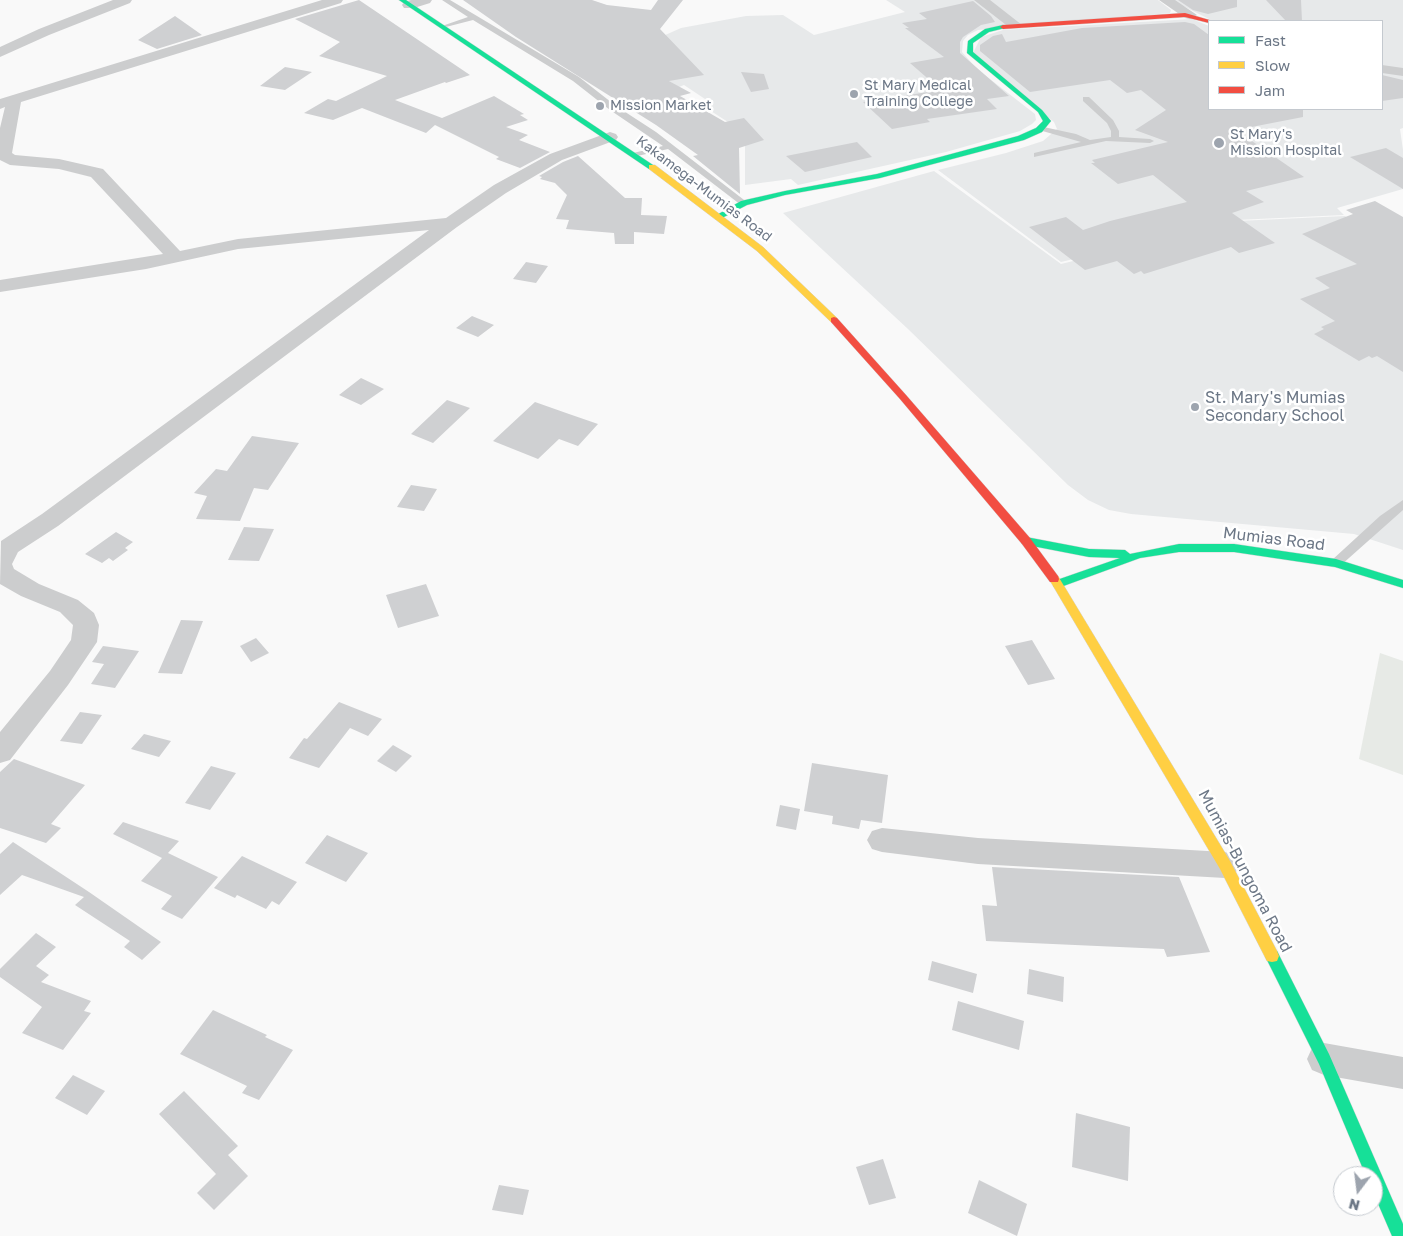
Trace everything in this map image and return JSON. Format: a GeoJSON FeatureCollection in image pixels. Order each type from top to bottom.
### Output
{"type":"FeatureCollection","features":[{"type":"Feature","properties":{"kind":"main road","name":"Kakamega-Mumias Road"},"geometry":{"type":"LineString","coordinates":[[406,2],[636,155],[719,216],[760,249],[832,318],[903,397],[1026,541]]}},
{"type":"Feature","properties":{"kind":"main road"},"geometry":{"type":"LineString","coordinates":[[719,216],[744,203],[785,193],[876,176],[1021,138],[1042,128],[1047,121],[1040,111],[970,53],[970,42],[978,35],[994,28],[1015,25],[1190,15],[1208,20]]}},
{"type":"Feature","properties":{"kind":"main road","name":"Mumias Road"},"geometry":{"type":"LineString","coordinates":[[1026,541],[1089,553],[1139,555]]}},
{"type":"Feature","properties":{"kind":"main road","name":"Mumias-Bungoma Road"},"geometry":{"type":"LineString","coordinates":[[1026,541],[1058,584],[1225,865],[1324,1059],[1400,1236]]}},
{"type":"Feature","properties":{"kind":"main road","name":"Mumias Road"},"geometry":{"type":"LineString","coordinates":[[1058,584],[1139,555],[1179,548],[1234,548],[1336,563],[1403,584]]}},
{"type":"Feature","properties":{"kind":"street"},"geometry":{"type":"LineString","coordinates":[[0,53],[44,32],[125,0]]}},
{"type":"Feature","properties":{"kind":"street"},"geometry":{"type":"LineString","coordinates":[[175,256],[97,173],[59,164],[10,160],[4,155],[7,102],[336,0]]}},
{"type":"Feature","properties":{"kind":"street"},"geometry":{"type":"LineString","coordinates":[[406,2],[425,0]]}},
{"type":"Feature","properties":{"kind":"street"},"geometry":{"type":"LineString","coordinates":[[981,0],[1015,25]]}},
{"type":"Feature","properties":{"kind":"street"},"geometry":{"type":"LineString","coordinates":[[1166,0],[1190,15]]}},
{"type":"Feature","properties":{"kind":"street"},"geometry":{"type":"LineString","coordinates":[[1383,69],[1403,72]]}},
{"type":"Feature","properties":{"kind":"street"},"geometry":{"type":"LineString","coordinates":[[0,752],[59,678],[84,642],[86,626],[85,619],[69,606],[30,590],[10,580],[3,574],[1,560],[9,547],[50,520],[451,223],[500,189],[556,157],[610,137]]}},
{"type":"Feature","properties":{"kind":"street"},"geometry":{"type":"LineString","coordinates":[[0,286],[238,244],[451,223]]}},
{"type":"Feature","properties":{"kind":"street"},"geometry":{"type":"LineString","coordinates":[[882,840],[978,851],[1225,865]]}},
{"type":"Feature","properties":{"kind":"street"},"geometry":{"type":"LineString","coordinates":[[1324,1059],[1403,1073]]}},
{"type":"Feature","properties":{"kind":"lane"},"geometry":{"type":"LineString","coordinates":[[445,0],[576,79],[744,203]]}},
{"type":"Feature","properties":{"kind":"lane"},"geometry":{"type":"LineString","coordinates":[[444,27],[475,17]]}},
{"type":"Feature","properties":{"kind":"lane"},"geometry":{"type":"LineString","coordinates":[[1086,99],[1110,122],[1115,131],[1116,139]]}},
{"type":"Feature","properties":{"kind":"lane"},"geometry":{"type":"LineString","coordinates":[[1042,128],[1073,136],[1087,142]]}},
{"type":"Feature","properties":{"kind":"lane"},"geometry":{"type":"LineString","coordinates":[[1037,155],[1087,142],[1116,139],[1150,141]]}},
{"type":"Feature","properties":{"kind":"lane"},"geometry":{"type":"LineString","coordinates":[[636,155],[668,147]]}},
{"type":"Feature","properties":{"kind":"lane"},"geometry":{"type":"LineString","coordinates":[[1336,563],[1384,518],[1403,504]]}},
{"type":"Feature","properties":{"kind":"shaded area","name":"St Mary Medical Training College"},"geometry":{"type":"Polygon","coordinates":[[[886,0],[1158,0],[1171,10],[1170,13],[978,30],[968,35],[963,41],[962,52],[977,69],[1035,114],[1036,120],[1032,124],[1020,131],[946,152],[798,185],[791,179],[745,185],[745,133],[700,104],[708,101],[684,85],[679,87],[653,72],[663,36],[681,28],[746,16],[783,15],[814,35],[905,12],[886,0]]]}},
{"type":"Feature","properties":{"kind":"shaded area"},"geometry":{"type":"Polygon","coordinates":[[[1171,0],[1403,0],[1403,70],[1383,67],[1383,20],[1211,20],[1171,0]]]}},
{"type":"Feature","properties":{"kind":"shaded area","name":"St Mary's Mission Hospital"},"geometry":{"type":"Polygon","coordinates":[[[1192,19],[1208,26],[1208,110],[1383,110],[1383,71],[1403,74],[1403,128],[1400,129],[1403,150],[1403,189],[1337,208],[1344,215],[1236,220],[1061,262],[938,170],[1006,153],[1043,141],[1057,129],[1054,122],[973,53],[981,37],[1003,30],[1192,19]]]}},
{"type":"Feature","properties":{"kind":"shaded area","name":"St. Mary's Mumias Secondary School"},"geometry":{"type":"Polygon","coordinates":[[[934,171],[1061,264],[1237,221],[1345,216],[1403,248],[1403,550],[1354,534],[1131,514],[1109,510],[1088,500],[1068,485],[908,329],[783,213],[934,171]]]}},
{"type":"Feature","properties":{"kind":"shaded area"},"geometry":{"type":"Polygon","coordinates":[[[1380,653],[1403,661],[1403,775],[1359,759],[1380,653]]]}},
{"type":"Feature","properties":{"kind":"building"},"geometry":{"type":"Polygon","coordinates":[[[359,0],[470,75],[395,100],[442,118],[494,96],[524,114],[520,115],[528,120],[506,127],[528,135],[519,140],[550,152],[520,168],[496,159],[499,157],[435,125],[426,133],[362,108],[333,120],[304,113],[328,99],[336,101],[387,76],[319,56],[340,42],[295,19],[359,0]]]}},
{"type":"Feature","properties":{"kind":"building"},"geometry":{"type":"Polygon","coordinates":[[[463,0],[592,0],[607,5],[651,10],[658,0],[683,0],[660,29],[704,75],[669,81],[691,93],[680,96],[725,122],[744,118],[764,140],[739,148],[740,194],[693,156],[698,155],[656,125],[516,37],[463,0]]]}},
{"type":"Feature","properties":{"kind":"building"},"geometry":{"type":"Polygon","coordinates":[[[1178,0],[1237,0],[1237,7],[1208,14],[1193,10],[1178,0]]]}},
{"type":"Feature","properties":{"kind":"building"},"geometry":{"type":"Polygon","coordinates":[[[1266,0],[1301,0],[1302,20],[1285,20],[1266,0]]]}},
{"type":"Feature","properties":{"kind":"building"},"geometry":{"type":"Polygon","coordinates":[[[973,1],[991,16],[995,22],[981,25],[963,37],[960,42],[960,53],[1009,96],[987,99],[997,109],[927,119],[930,122],[892,129],[863,102],[941,90],[910,63],[944,57],[905,28],[909,28],[902,23],[927,19],[919,13],[973,1]]]}},
{"type":"Feature","properties":{"kind":"building"},"geometry":{"type":"Polygon","coordinates":[[[175,16],[202,35],[157,49],[138,40],[175,16]]]}},
{"type":"Feature","properties":{"kind":"building"},"geometry":{"type":"Polygon","coordinates":[[[1185,22],[1194,24],[1208,34],[1208,110],[1303,110],[1303,117],[1236,130],[1304,177],[1246,191],[1264,202],[1232,213],[1275,243],[1239,253],[1231,247],[1144,274],[1141,271],[1134,274],[1117,261],[1085,270],[1029,227],[1066,217],[1083,230],[1110,221],[1187,202],[1153,175],[1118,184],[1091,163],[1095,163],[1092,160],[1168,142],[1135,130],[1166,110],[1141,90],[1127,93],[1110,80],[1030,92],[980,51],[980,45],[993,36],[1002,34],[1006,42],[1082,28],[1185,22]]]}},
{"type":"Feature","properties":{"kind":"building"},"geometry":{"type":"Polygon","coordinates":[[[285,67],[312,72],[285,90],[260,86],[285,67]]]}},
{"type":"Feature","properties":{"kind":"building"},"geometry":{"type":"Polygon","coordinates":[[[741,72],[764,74],[769,89],[751,92],[741,72]]]}},
{"type":"Feature","properties":{"kind":"building"},"geometry":{"type":"Polygon","coordinates":[[[1383,75],[1403,80],[1403,98],[1383,101],[1383,75]]]}},
{"type":"Feature","properties":{"kind":"building"},"geometry":{"type":"Polygon","coordinates":[[[857,142],[872,157],[805,172],[786,156],[857,142]]]}},
{"type":"Feature","properties":{"kind":"building"},"geometry":{"type":"Polygon","coordinates":[[[1386,148],[1403,158],[1403,189],[1350,157],[1386,148]]]}},
{"type":"Feature","properties":{"kind":"building"},"geometry":{"type":"Polygon","coordinates":[[[578,156],[625,198],[642,198],[641,215],[667,216],[664,234],[634,232],[634,244],[615,244],[614,233],[566,229],[569,220],[556,219],[567,195],[555,183],[540,179],[542,177],[539,176],[563,162],[578,156]]]}},
{"type":"Feature","properties":{"kind":"building"},"geometry":{"type":"Polygon","coordinates":[[[1375,201],[1403,217],[1403,372],[1377,356],[1372,358],[1369,356],[1359,361],[1314,334],[1324,329],[1321,327],[1335,321],[1300,299],[1330,288],[1315,278],[1357,264],[1302,234],[1353,214],[1346,210],[1375,201]]]}},
{"type":"Feature","properties":{"kind":"building"},"geometry":{"type":"Polygon","coordinates":[[[526,262],[548,266],[536,283],[513,279],[526,262]]]}},
{"type":"Feature","properties":{"kind":"building"},"geometry":{"type":"Polygon","coordinates":[[[472,316],[494,325],[478,337],[456,328],[472,316]]]}},
{"type":"Feature","properties":{"kind":"building"},"geometry":{"type":"Polygon","coordinates":[[[361,378],[384,389],[361,405],[339,395],[361,378]]]}},
{"type":"Feature","properties":{"kind":"building"},"geometry":{"type":"Polygon","coordinates":[[[447,400],[470,408],[433,443],[411,434],[447,400]]]}},
{"type":"Feature","properties":{"kind":"building"},"geometry":{"type":"Polygon","coordinates":[[[535,402],[598,424],[578,446],[559,439],[538,459],[493,441],[535,402]]]}},
{"type":"Feature","properties":{"kind":"building"},"geometry":{"type":"Polygon","coordinates":[[[252,436],[299,443],[268,490],[254,488],[240,521],[196,519],[207,496],[194,493],[216,469],[227,471],[252,436]]]}},
{"type":"Feature","properties":{"kind":"building"},"geometry":{"type":"Polygon","coordinates":[[[411,485],[437,489],[424,511],[397,507],[411,485]]]}},
{"type":"Feature","properties":{"kind":"building"},"geometry":{"type":"Polygon","coordinates":[[[244,527],[274,529],[259,561],[228,560],[244,527]]]}},
{"type":"Feature","properties":{"kind":"building"},"geometry":{"type":"Polygon","coordinates":[[[116,532],[133,542],[125,548],[128,550],[113,561],[109,558],[102,563],[85,554],[116,532]]]}},
{"type":"Feature","properties":{"kind":"building"},"geometry":{"type":"Polygon","coordinates":[[[426,584],[439,616],[398,628],[386,595],[426,584]]]}},
{"type":"Feature","properties":{"kind":"building"},"geometry":{"type":"Polygon","coordinates":[[[181,620],[203,621],[182,674],[158,673],[181,620]]]}},
{"type":"Feature","properties":{"kind":"building"},"geometry":{"type":"Polygon","coordinates":[[[256,638],[269,653],[251,662],[240,646],[256,638]]]}},
{"type":"Feature","properties":{"kind":"building"},"geometry":{"type":"Polygon","coordinates":[[[1032,640],[1055,679],[1028,685],[1005,646],[1032,640]]]}},
{"type":"Feature","properties":{"kind":"building"},"geometry":{"type":"Polygon","coordinates":[[[103,646],[139,651],[115,688],[91,684],[104,664],[92,662],[103,646]]]}},
{"type":"Feature","properties":{"kind":"building"},"geometry":{"type":"Polygon","coordinates":[[[339,702],[382,719],[368,736],[350,728],[319,768],[289,758],[304,738],[307,739],[339,702]]]}},
{"type":"Feature","properties":{"kind":"building"},"geometry":{"type":"Polygon","coordinates":[[[80,712],[102,715],[82,744],[60,741],[80,712]]]}},
{"type":"Feature","properties":{"kind":"building"},"geometry":{"type":"Polygon","coordinates":[[[144,734],[171,741],[159,757],[131,749],[144,734]]]}},
{"type":"Feature","properties":{"kind":"building"},"geometry":{"type":"Polygon","coordinates":[[[393,745],[412,756],[396,772],[377,761],[393,745]]]}},
{"type":"Feature","properties":{"kind":"building"},"geometry":{"type":"Polygon","coordinates":[[[14,759],[85,785],[51,824],[61,828],[46,843],[0,828],[0,772],[14,759]]]}},
{"type":"Feature","properties":{"kind":"building"},"geometry":{"type":"Polygon","coordinates":[[[812,763],[888,775],[882,823],[861,820],[859,829],[832,824],[833,816],[804,811],[812,763]]]}},
{"type":"Feature","properties":{"kind":"building"},"geometry":{"type":"Polygon","coordinates":[[[211,766],[236,773],[210,810],[185,803],[211,766]]]}},
{"type":"Feature","properties":{"kind":"building"},"geometry":{"type":"Polygon","coordinates":[[[780,805],[800,809],[796,830],[776,826],[780,805]]]}},
{"type":"Feature","properties":{"kind":"building"},"geometry":{"type":"Polygon","coordinates":[[[123,822],[179,841],[168,853],[218,877],[182,919],[161,909],[172,896],[141,881],[162,858],[113,834],[123,822]]]}},
{"type":"Feature","properties":{"kind":"building"},"geometry":{"type":"Polygon","coordinates":[[[327,835],[368,853],[346,882],[305,863],[327,835]]]}},
{"type":"Feature","properties":{"kind":"building"},"geometry":{"type":"Polygon","coordinates":[[[13,842],[161,942],[142,960],[124,947],[130,941],[75,905],[84,897],[22,875],[0,895],[0,854],[13,842]]]}},
{"type":"Feature","properties":{"kind":"building"},"geometry":{"type":"Polygon","coordinates":[[[242,856],[297,882],[279,905],[272,901],[266,909],[237,895],[235,898],[214,888],[242,856]]]}},
{"type":"Feature","properties":{"kind":"building"},"geometry":{"type":"Polygon","coordinates":[[[992,867],[1179,877],[1210,952],[1167,957],[1164,949],[986,941],[982,905],[997,906],[992,867]]]}},
{"type":"Feature","properties":{"kind":"building"},"geometry":{"type":"Polygon","coordinates":[[[36,933],[56,947],[36,966],[49,975],[41,982],[91,1001],[84,1011],[91,1013],[63,1050],[22,1033],[42,1007],[0,977],[0,969],[36,933]]]}},
{"type":"Feature","properties":{"kind":"building"},"geometry":{"type":"Polygon","coordinates":[[[932,961],[977,974],[973,993],[928,980],[932,961]]]}},
{"type":"Feature","properties":{"kind":"building"},"geometry":{"type":"Polygon","coordinates":[[[1029,969],[1064,977],[1063,1002],[1027,994],[1029,969]]]}},
{"type":"Feature","properties":{"kind":"building"},"geometry":{"type":"Polygon","coordinates":[[[958,1001],[1024,1021],[1019,1050],[952,1030],[958,1001]]]}},
{"type":"Feature","properties":{"kind":"building"},"geometry":{"type":"Polygon","coordinates":[[[213,1010],[267,1035],[265,1037],[293,1050],[259,1100],[242,1093],[247,1086],[180,1054],[213,1010]]]}},
{"type":"Feature","properties":{"kind":"building"},"geometry":{"type":"Polygon","coordinates":[[[73,1075],[105,1091],[87,1115],[55,1098],[73,1075]]]}},
{"type":"Feature","properties":{"kind":"building"},"geometry":{"type":"Polygon","coordinates":[[[184,1091],[238,1146],[228,1155],[248,1176],[214,1210],[197,1193],[216,1174],[159,1114],[184,1091]]]}},
{"type":"Feature","properties":{"kind":"building"},"geometry":{"type":"Polygon","coordinates":[[[1076,1113],[1130,1127],[1128,1181],[1072,1167],[1076,1113]]]}},
{"type":"Feature","properties":{"kind":"building"},"geometry":{"type":"Polygon","coordinates":[[[883,1159],[896,1198],[869,1205],[856,1167],[883,1159]]]}},
{"type":"Feature","properties":{"kind":"building"},"geometry":{"type":"Polygon","coordinates":[[[979,1180],[1027,1204],[1017,1236],[968,1213],[979,1180]]]}},
{"type":"Feature","properties":{"kind":"building"},"geometry":{"type":"Polygon","coordinates":[[[499,1185],[529,1190],[523,1215],[492,1210],[499,1185]]]}},
{"type":"Feature","properties":{"kind":"traffic: fast"},"geometry":{"type":"LineString","coordinates":[[402,0],[652,167]]}},
{"type":"Feature","properties":{"kind":"traffic: fast"},"geometry":{"type":"LineString","coordinates":[[719,216],[744,203],[785,193],[877,176],[1021,138],[1039,130],[1047,121],[1040,111],[970,53],[970,42],[987,30],[1003,27]]}},
{"type":"Feature","properties":{"kind":"traffic: fast"},"geometry":{"type":"LineString","coordinates":[[1026,541],[1089,553],[1125,554]]}},
{"type":"Feature","properties":{"kind":"traffic: fast"},"geometry":{"type":"LineString","coordinates":[[1058,584],[1139,555],[1179,548],[1234,548],[1307,558],[1336,563],[1403,584]]}},
{"type":"Feature","properties":{"kind":"traffic: fast"},"geometry":{"type":"LineString","coordinates":[[1272,956],[1324,1059],[1400,1236]]}},
{"type":"Feature","properties":{"kind":"traffic: slow"},"geometry":{"type":"LineString","coordinates":[[652,167],[760,249],[834,320]]}},
{"type":"Feature","properties":{"kind":"traffic: slow"},"geometry":{"type":"LineString","coordinates":[[1054,579],[1225,865],[1272,956]]}},
{"type":"Feature","properties":{"kind":"traffic: jam"},"geometry":{"type":"LineString","coordinates":[[1003,27],[1185,15],[1208,21]]}},
{"type":"Feature","properties":{"kind":"traffic: jam"},"geometry":{"type":"LineString","coordinates":[[834,320],[903,397],[1026,541],[1054,579]]}},
{"type":"Feature","properties":{"kind":"place","name":"St Mary Medical Training College"},"geometry":{"type":"Point","coordinates":[854,94]}},
{"type":"Feature","properties":{"kind":"place","name":"Mission Market"},"geometry":{"type":"Point","coordinates":[600,106]}},
{"type":"Feature","properties":{"kind":"place","name":"St Mary's Mission Hospital"},"geometry":{"type":"Point","coordinates":[1219,143]}},
{"type":"Feature","properties":{"kind":"place","name":"St. Mary's Mumias Secondary School"},"geometry":{"type":"Point","coordinates":[1195,407]}}]}
